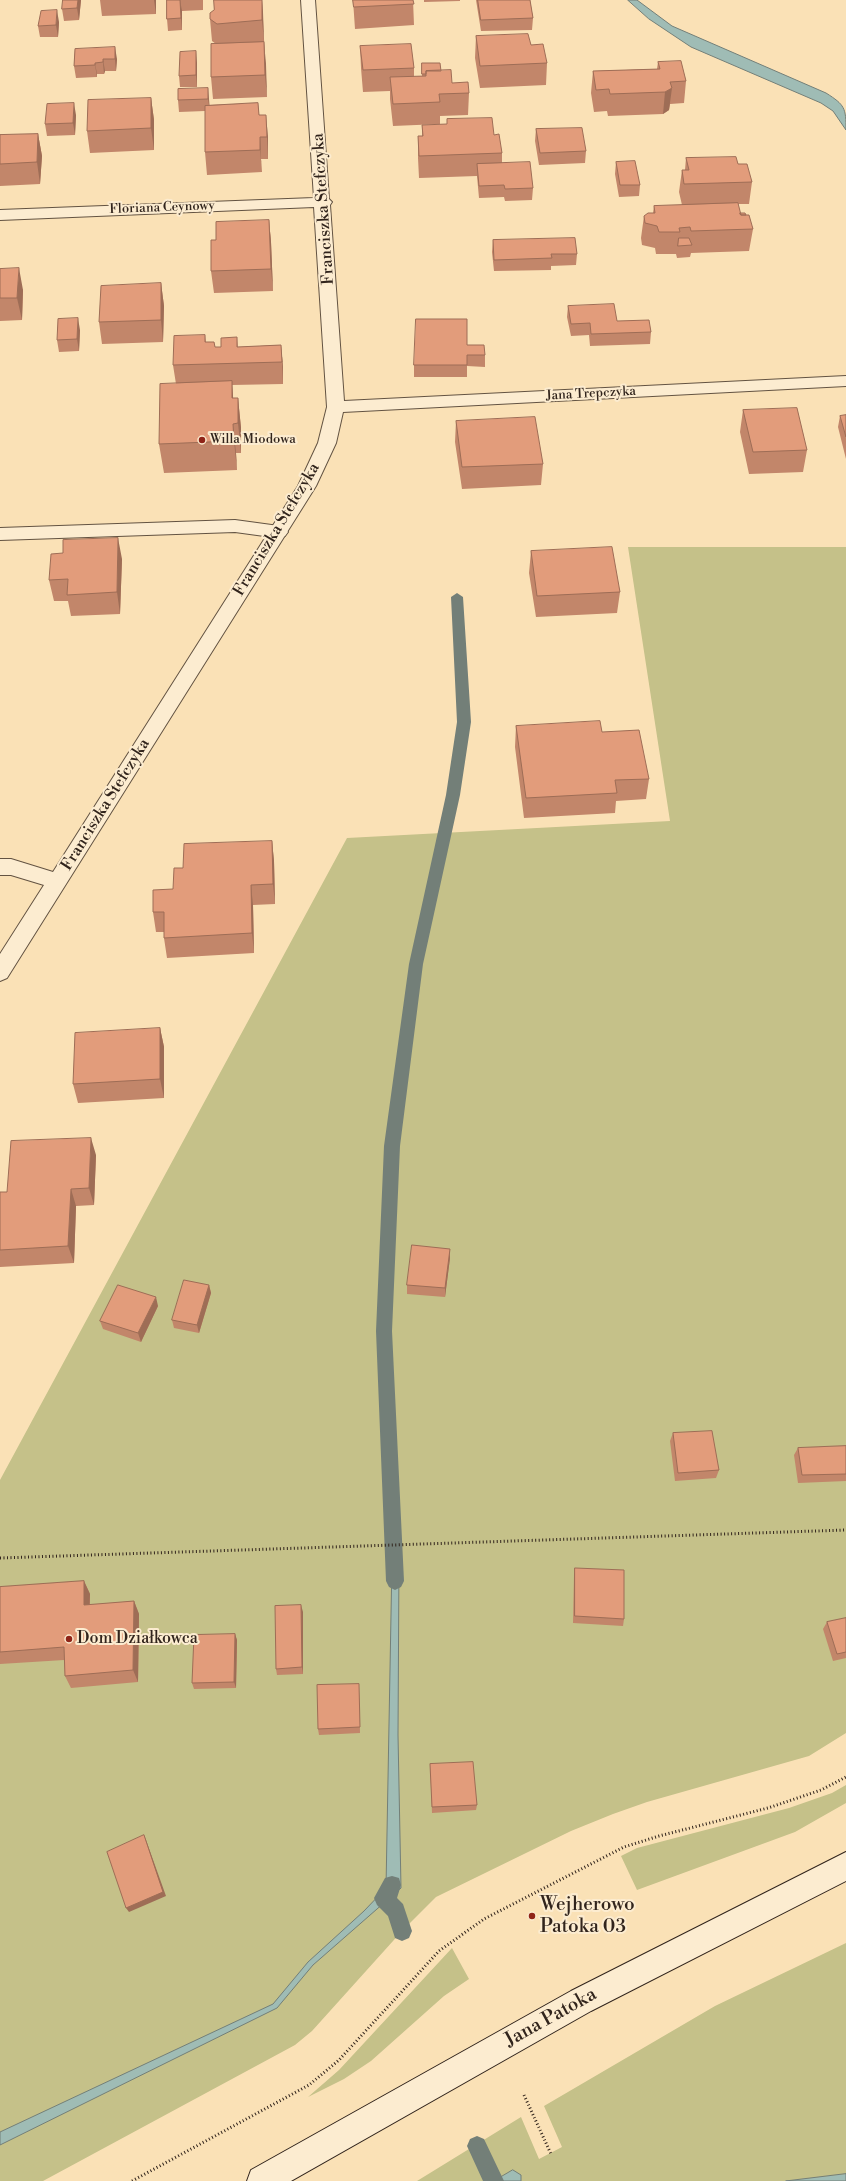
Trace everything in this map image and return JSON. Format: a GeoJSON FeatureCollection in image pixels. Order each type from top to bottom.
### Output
{"type":"FeatureCollection","features":[{"type":"Feature","properties":{"kind":"street","name":"Franciszka Stefczyka"},"geometry":{"type":"LineString","coordinates":[[0,972],[279,532],[307,486],[327,443],[336,407],[324,202],[308,0]]}},
{"type":"Feature","properties":{"kind":"street","name":"Floriana Ceynowy"},"geometry":{"type":"LineString","coordinates":[[0,215],[324,202]]}},
{"type":"Feature","properties":{"kind":"street","name":"Jana Trepczyka"},"geometry":{"type":"LineString","coordinates":[[336,407],[846,381]]}},
{"type":"Feature","properties":{"kind":"street"},"geometry":{"type":"LineString","coordinates":[[0,534],[236,526],[279,532]]}},
{"type":"Feature","properties":{"kind":"street"},"geometry":{"type":"LineString","coordinates":[[0,867],[11,868],[58,881]]}},
{"type":"Feature","properties":{"kind":"street","name":"Jana Patoka"},"geometry":{"type":"LineString","coordinates":[[262,2181],[581,2001],[846,1866]]}},
{"type":"Feature","properties":{"kind":"path"},"geometry":{"type":"LineString","coordinates":[[0,1558],[846,1530]]}},
{"type":"Feature","properties":{"kind":"path"},"geometry":{"type":"LineString","coordinates":[[132,2181],[309,2085],[339,2060],[439,1951],[453,1938],[483,1921],[631,1844],[790,1802],[819,1791],[846,1777]]}},
{"type":"Feature","properties":{"kind":"path"},"geometry":{"type":"LineString","coordinates":[[524,2095],[550,2154]]}},
{"type":"Feature","properties":{"kind":"shaded area"},"geometry":{"type":"Polygon","coordinates":[[[628,547],[846,547],[846,1733],[809,1756],[647,1802],[613,1814],[571,1831],[436,1897],[402,1931],[312,2031],[295,2045],[43,2181],[0,2181],[0,1480],[347,838],[670,821],[628,547]]]}},
{"type":"Feature","properties":{"kind":"shaded area"},"geometry":{"type":"Polygon","coordinates":[[[846,1785],[846,1803],[795,1832],[637,1890],[621,1856],[637,1848],[789,1808],[832,1793],[846,1785]]]}},
{"type":"Feature","properties":{"kind":"shaded area"},"geometry":{"type":"Polygon","coordinates":[[[846,1943],[846,2181],[417,2181],[521,2117],[539,2159],[562,2147],[544,2106],[715,2006],[846,1943]]]}},
{"type":"Feature","properties":{"kind":"shaded area"},"geometry":{"type":"Polygon","coordinates":[[[452,1948],[469,1979],[444,1996],[371,2061],[344,2079],[308,2097],[339,2070],[452,1948]]]}},
{"type":"Feature","properties":{"kind":"water"},"geometry":{"type":"Polygon","coordinates":[[[628,0],[637,0],[672,26],[826,93],[841,104],[846,117],[846,130],[833,111],[821,103],[691,47],[649,19],[628,0]]]}},
{"type":"Feature","properties":{"kind":"water"},"geometry":{"type":"Polygon","coordinates":[[[399,1560],[398,1735],[401,1888],[313,1965],[277,2008],[0,2145],[0,2132],[273,2004],[308,1962],[364,1911],[386,1888],[392,1561],[399,1560]]]}},
{"type":"Feature","properties":{"kind":"water"},"geometry":{"type":"Polygon","coordinates":[[[513,2170],[521,2175],[521,2181],[494,2181],[513,2170]]]}},
{"type":"Feature","properties":{"kind":"water"},"geometry":{"type":"Polygon","coordinates":[[[846,2174],[846,2181],[786,2181],[846,2174]]]}},
{"type":"Feature","properties":{"kind":"building"},"geometry":{"type":"Polygon","coordinates":[[[63,0],[78,0],[77,8],[62,9],[63,0]]]}},
{"type":"Feature","properties":{"kind":"building"},"geometry":{"type":"Polygon","coordinates":[[[167,0],[180,0],[181,18],[167,19],[167,0]]]}},
{"type":"Feature","properties":{"kind":"building"},"geometry":{"type":"Polygon","coordinates":[[[214,0],[262,0],[262,20],[217,24],[210,19],[210,13],[214,10],[214,0]]]}},
{"type":"Feature","properties":{"kind":"building"},"geometry":{"type":"Polygon","coordinates":[[[353,0],[413,0],[414,4],[354,7],[353,0]]]}},
{"type":"Feature","properties":{"kind":"building"},"geometry":{"type":"Polygon","coordinates":[[[478,0],[530,0],[533,18],[481,20],[478,0]]]}},
{"type":"Feature","properties":{"kind":"building"},"geometry":{"type":"Polygon","coordinates":[[[57,10],[56,25],[38,26],[41,11],[57,10]]]}},
{"type":"Feature","properties":{"kind":"building"},"geometry":{"type":"Polygon","coordinates":[[[528,34],[531,45],[543,44],[547,63],[480,66],[476,36],[528,34]]]}},
{"type":"Feature","properties":{"kind":"building"},"geometry":{"type":"Polygon","coordinates":[[[264,42],[265,75],[211,77],[211,44],[264,42]]]}},
{"type":"Feature","properties":{"kind":"building"},"geometry":{"type":"Polygon","coordinates":[[[411,44],[414,68],[363,70],[360,46],[411,44]]]}},
{"type":"Feature","properties":{"kind":"building"},"geometry":{"type":"Polygon","coordinates":[[[115,47],[115,59],[103,59],[103,62],[95,63],[95,65],[74,66],[75,49],[115,47]]]}},
{"type":"Feature","properties":{"kind":"building"},"geometry":{"type":"Polygon","coordinates":[[[196,51],[196,75],[179,76],[180,52],[196,51]]]}},
{"type":"Feature","properties":{"kind":"building"},"geometry":{"type":"Polygon","coordinates":[[[681,61],[686,81],[670,82],[672,88],[665,92],[610,94],[609,89],[596,90],[593,71],[660,69],[658,62],[681,61]]]}},
{"type":"Feature","properties":{"kind":"building"},"geometry":{"type":"Polygon","coordinates":[[[422,63],[440,63],[441,71],[426,71],[426,74],[422,74],[422,63]]]}},
{"type":"Feature","properties":{"kind":"building"},"geometry":{"type":"Polygon","coordinates":[[[451,70],[452,83],[468,82],[469,93],[439,94],[440,102],[393,104],[390,77],[426,76],[426,71],[451,70]]]}},
{"type":"Feature","properties":{"kind":"building"},"geometry":{"type":"Polygon","coordinates":[[[208,88],[208,99],[178,100],[178,89],[208,88]]]}},
{"type":"Feature","properties":{"kind":"building"},"geometry":{"type":"Polygon","coordinates":[[[151,98],[151,128],[87,131],[88,100],[151,98]]]}},
{"type":"Feature","properties":{"kind":"building"},"geometry":{"type":"Polygon","coordinates":[[[74,103],[73,123],[45,124],[47,104],[74,103]]]}},
{"type":"Feature","properties":{"kind":"building"},"geometry":{"type":"Polygon","coordinates":[[[258,103],[259,115],[266,115],[267,137],[260,137],[260,150],[205,152],[205,106],[258,103]]]}},
{"type":"Feature","properties":{"kind":"building"},"geometry":{"type":"Polygon","coordinates":[[[492,118],[494,135],[499,134],[502,153],[419,156],[418,136],[423,136],[422,125],[447,124],[447,119],[492,118]]]}},
{"type":"Feature","properties":{"kind":"building"},"geometry":{"type":"Polygon","coordinates":[[[582,128],[586,151],[540,153],[536,129],[582,128]]]}},
{"type":"Feature","properties":{"kind":"building"},"geometry":{"type":"Polygon","coordinates":[[[38,134],[37,162],[0,164],[0,135],[38,134]]]}},
{"type":"Feature","properties":{"kind":"building"},"geometry":{"type":"Polygon","coordinates":[[[736,157],[738,164],[747,164],[752,182],[684,184],[682,170],[689,170],[686,158],[736,157]]]}},
{"type":"Feature","properties":{"kind":"building"},"geometry":{"type":"Polygon","coordinates":[[[635,161],[640,185],[620,185],[616,162],[635,161]]]}},
{"type":"Feature","properties":{"kind":"building"},"geometry":{"type":"Polygon","coordinates":[[[530,162],[533,188],[505,189],[504,185],[479,186],[477,164],[530,162]]]}},
{"type":"Feature","properties":{"kind":"building"},"geometry":{"type":"Polygon","coordinates":[[[738,203],[741,215],[749,215],[753,229],[691,231],[690,227],[679,228],[680,232],[659,232],[657,226],[645,223],[644,216],[648,213],[655,213],[654,206],[738,203]]]}},
{"type":"Feature","properties":{"kind":"building"},"geometry":{"type":"Polygon","coordinates":[[[269,220],[271,269],[211,271],[211,240],[216,240],[216,222],[269,220]]]}},
{"type":"Feature","properties":{"kind":"building"},"geometry":{"type":"Polygon","coordinates":[[[575,238],[577,254],[551,254],[552,258],[494,260],[493,240],[575,238]]]}},
{"type":"Feature","properties":{"kind":"building"},"geometry":{"type":"Polygon","coordinates":[[[679,238],[689,238],[692,245],[678,246],[679,238]]]}},
{"type":"Feature","properties":{"kind":"building"},"geometry":{"type":"Polygon","coordinates":[[[19,268],[17,298],[0,298],[0,269],[19,268]]]}},
{"type":"Feature","properties":{"kind":"building"},"geometry":{"type":"Polygon","coordinates":[[[161,283],[161,320],[99,322],[101,286],[161,283]]]}},
{"type":"Feature","properties":{"kind":"building"},"geometry":{"type":"Polygon","coordinates":[[[614,304],[617,321],[649,320],[651,332],[591,334],[590,323],[571,324],[568,306],[614,304]]]}},
{"type":"Feature","properties":{"kind":"building"},"geometry":{"type":"Polygon","coordinates":[[[78,318],[77,339],[57,340],[58,319],[78,318]]]}},
{"type":"Feature","properties":{"kind":"building"},"geometry":{"type":"Polygon","coordinates":[[[416,319],[467,319],[467,345],[484,345],[485,355],[467,355],[467,365],[414,365],[416,319]]]}},
{"type":"Feature","properties":{"kind":"building"},"geometry":{"type":"Polygon","coordinates":[[[205,335],[205,342],[214,342],[215,347],[221,347],[221,338],[237,337],[237,347],[281,345],[282,362],[173,365],[174,336],[205,335]]]}},
{"type":"Feature","properties":{"kind":"building"},"geometry":{"type":"Polygon","coordinates":[[[232,381],[232,398],[238,398],[238,423],[233,424],[234,441],[159,444],[160,384],[232,381]]]}},
{"type":"Feature","properties":{"kind":"building"},"geometry":{"type":"Polygon","coordinates":[[[797,408],[807,450],[753,452],[743,410],[797,408]]]}},
{"type":"Feature","properties":{"kind":"building"},"geometry":{"type":"Polygon","coordinates":[[[846,415],[846,437],[840,416],[846,415]]]}},
{"type":"Feature","properties":{"kind":"building"},"geometry":{"type":"Polygon","coordinates":[[[535,417],[543,464],[462,467],[456,421],[535,417]]]}},
{"type":"Feature","properties":{"kind":"building"},"geometry":{"type":"Polygon","coordinates":[[[118,538],[117,592],[67,595],[68,579],[49,580],[51,554],[63,553],[63,540],[118,538]]]}},
{"type":"Feature","properties":{"kind":"building"},"geometry":{"type":"Polygon","coordinates":[[[612,547],[620,592],[537,596],[531,551],[612,547]]]}},
{"type":"Feature","properties":{"kind":"building"},"geometry":{"type":"Polygon","coordinates":[[[600,721],[602,732],[639,730],[649,779],[615,780],[617,793],[526,798],[516,726],[600,721]]]}},
{"type":"Feature","properties":{"kind":"building"},"geometry":{"type":"Polygon","coordinates":[[[272,841],[273,884],[251,885],[252,933],[164,938],[164,912],[153,912],[153,890],[173,889],[174,868],[183,868],[184,844],[272,841]]]}},
{"type":"Feature","properties":{"kind":"building"},"geometry":{"type":"Polygon","coordinates":[[[160,1028],[160,1079],[73,1084],[75,1033],[160,1028]]]}},
{"type":"Feature","properties":{"kind":"building"},"geometry":{"type":"Polygon","coordinates":[[[91,1138],[89,1188],[71,1189],[68,1246],[0,1250],[0,1192],[7,1192],[11,1141],[91,1138]]]}},
{"type":"Feature","properties":{"kind":"building"},"geometry":{"type":"Polygon","coordinates":[[[412,1245],[450,1249],[445,1288],[407,1285],[412,1245]]]}},
{"type":"Feature","properties":{"kind":"building"},"geometry":{"type":"Polygon","coordinates":[[[184,1280],[209,1285],[197,1325],[172,1320],[184,1280]]]}},
{"type":"Feature","properties":{"kind":"building"},"geometry":{"type":"Polygon","coordinates":[[[118,1285],[156,1297],[138,1333],[100,1321],[118,1285]]]}},
{"type":"Feature","properties":{"kind":"building"},"geometry":{"type":"Polygon","coordinates":[[[712,1431],[719,1470],[678,1473],[673,1433],[712,1431]]]}},
{"type":"Feature","properties":{"kind":"building"},"geometry":{"type":"Polygon","coordinates":[[[846,1446],[846,1474],[802,1475],[798,1448],[846,1446]]]}},
{"type":"Feature","properties":{"kind":"building"},"geometry":{"type":"Polygon","coordinates":[[[575,1568],[624,1570],[624,1619],[575,1616],[575,1568]]]}},
{"type":"Feature","properties":{"kind":"building","name":"Dom Działkowca"},"geometry":{"type":"Polygon","coordinates":[[[84,1581],[84,1605],[134,1601],[133,1670],[65,1676],[64,1647],[0,1652],[0,1587],[84,1581]]]}},
{"type":"Feature","properties":{"kind":"building"},"geometry":{"type":"Polygon","coordinates":[[[301,1605],[302,1667],[276,1669],[275,1606],[301,1605]]]}},
{"type":"Feature","properties":{"kind":"building"},"geometry":{"type":"Polygon","coordinates":[[[846,1618],[846,1652],[837,1654],[827,1622],[846,1618]]]}},
{"type":"Feature","properties":{"kind":"building"},"geometry":{"type":"Polygon","coordinates":[[[235,1634],[234,1682],[192,1683],[194,1635],[235,1634]]]}},
{"type":"Feature","properties":{"kind":"building"},"geometry":{"type":"Polygon","coordinates":[[[359,1684],[360,1727],[318,1729],[317,1685],[359,1684]]]}},
{"type":"Feature","properties":{"kind":"building"},"geometry":{"type":"Polygon","coordinates":[[[473,1762],[477,1805],[432,1807],[430,1764],[473,1762]]]}},
{"type":"Feature","properties":{"kind":"building"},"geometry":{"type":"Polygon","coordinates":[[[144,1835],[163,1892],[126,1908],[107,1852],[144,1835]]]}},
{"type":"Feature","properties":{"kind":"waterway"},"geometry":{"type":"LineString","coordinates":[[395,1581],[384,1331],[392,1146],[416,964],[453,795],[464,722],[463,682],[457,597]]}},
{"type":"Feature","properties":{"kind":"waterway"},"geometry":{"type":"LineString","coordinates":[[392,1885],[391,1890],[384,1898],[396,1911],[402,1931]]}},
{"type":"Feature","properties":{"kind":"waterway"},"geometry":{"type":"LineString","coordinates":[[477,2146],[494,2181]]}},
{"type":"Feature","properties":{"kind":"place","name":"Willa Miodowa"},"geometry":{"type":"Point","coordinates":[202,440]}},
{"type":"Feature","properties":{"kind":"place","name":"Dom Działkowca"},"geometry":{"type":"Point","coordinates":[69,1639]}},
{"type":"Feature","properties":{"kind":"place","name":"Wejherowo Patoka 03"},"geometry":{"type":"Point","coordinates":[532,1916]}}]}
